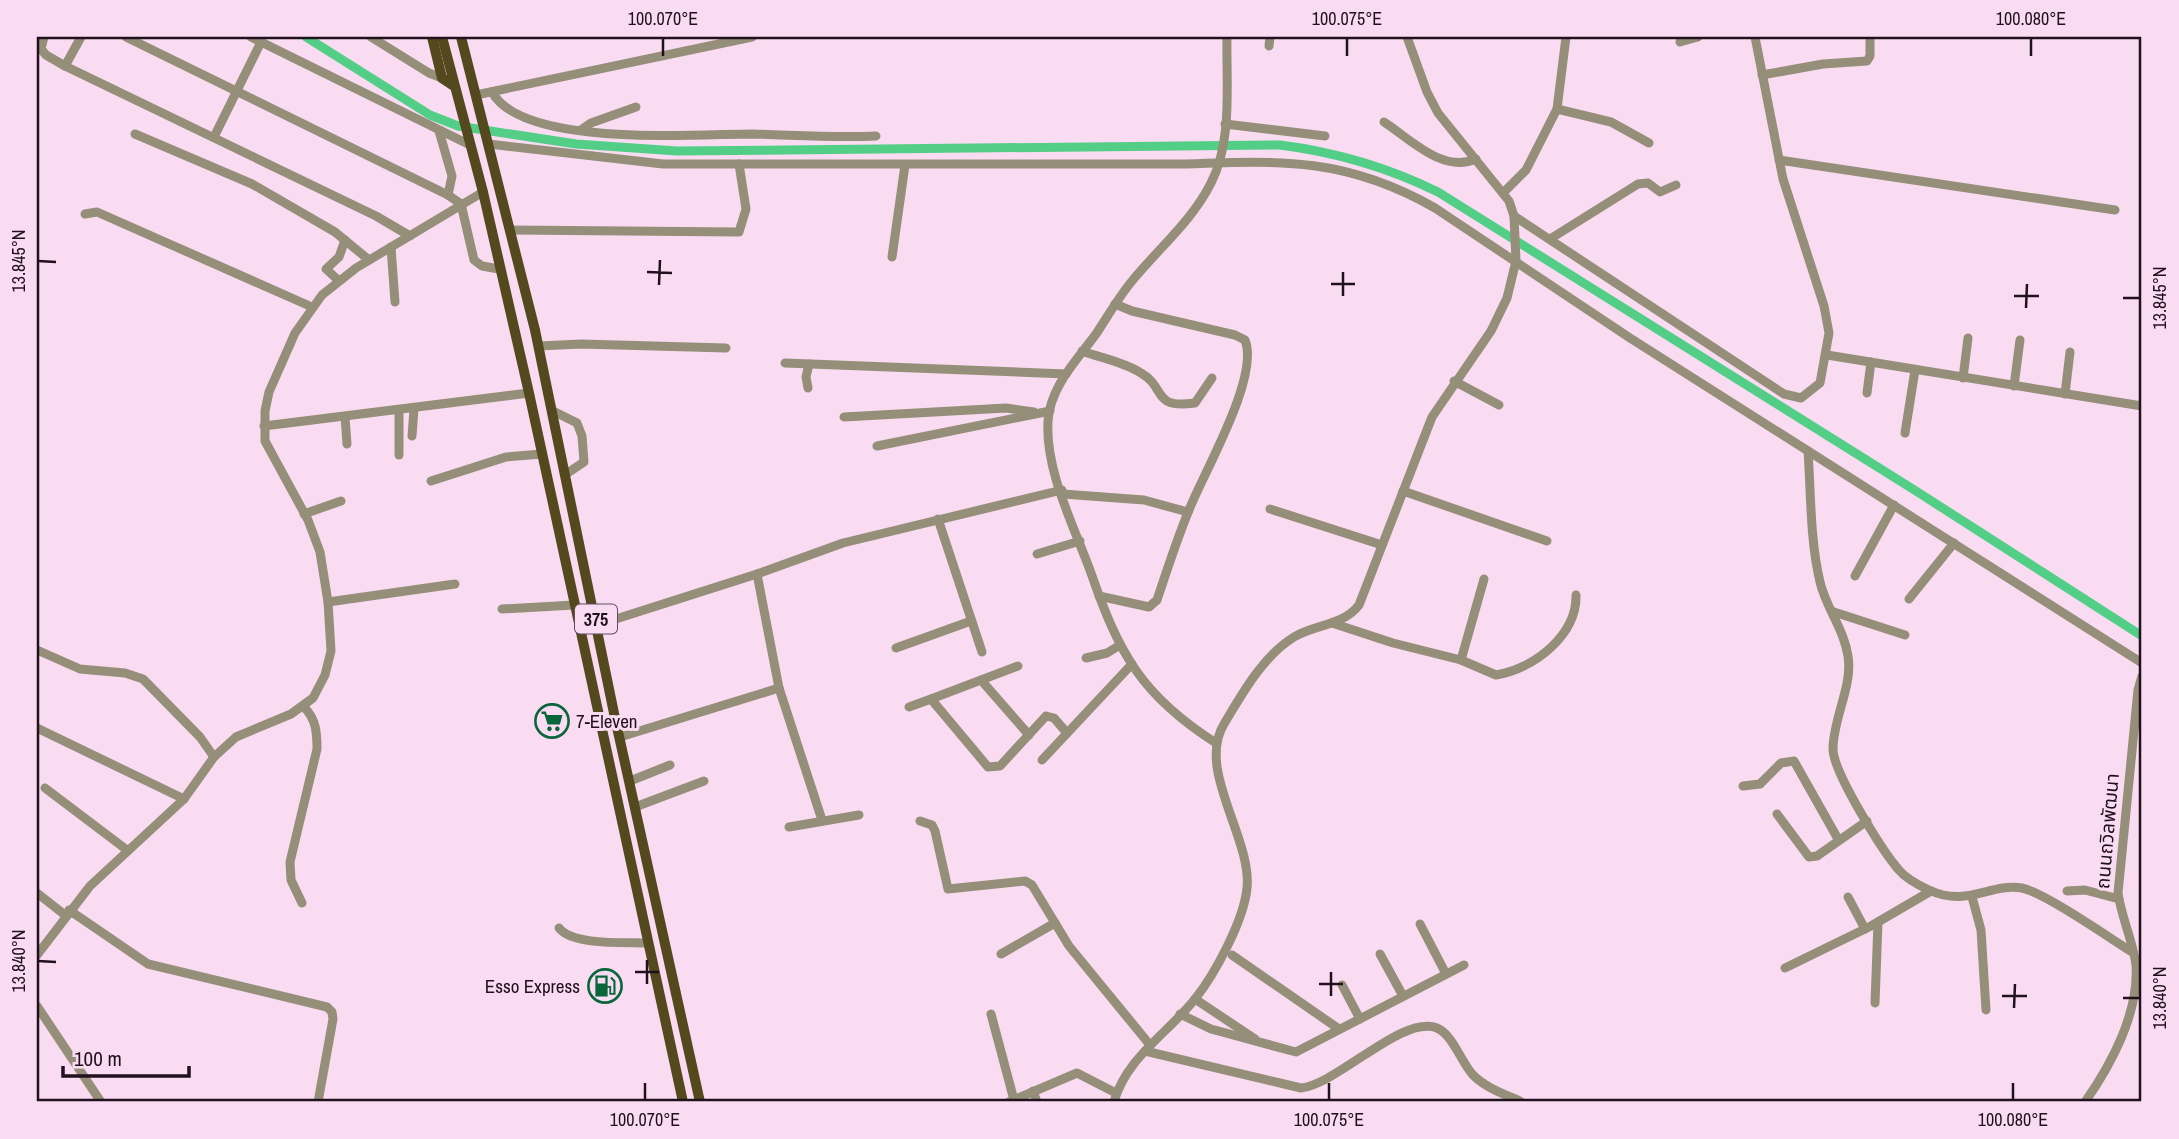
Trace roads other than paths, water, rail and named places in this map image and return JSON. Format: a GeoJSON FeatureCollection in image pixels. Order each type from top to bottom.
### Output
{"type":"FeatureCollection","features":[{"type":"Feature","properties":{"kind":"main road"},"geometry":{"type":"LineString","coordinates":[[432,37],[442,78],[454,86]]}},
{"type":"Feature","properties":{"kind":"main road","name":"375"},"geometry":{"type":"LineString","coordinates":[[442,37],[483,192],[529,393],[683,1102]]}},
{"type":"Feature","properties":{"kind":"main road","name":"375"},"geometry":{"type":"LineString","coordinates":[[463,37],[539,346],[620,737],[700,1102]]}},
{"type":"Feature","properties":{"kind":"main road"},"geometry":{"type":"LineString","coordinates":[[524,373],[539,346]]}},
{"type":"Feature","properties":{"kind":"street"},"geometry":{"type":"LineString","coordinates":[[44,37],[41,49],[65,66],[376,216],[410,236]]}},
{"type":"Feature","properties":{"kind":"street"},"geometry":{"type":"LineString","coordinates":[[65,66],[81,37]]}},
{"type":"Feature","properties":{"kind":"street"},"geometry":{"type":"LineString","coordinates":[[126,37],[448,195],[461,204],[474,260],[482,266],[499,269]]}},
{"type":"Feature","properties":{"kind":"street"},"geometry":{"type":"LineString","coordinates":[[251,37],[439,131],[469,140]]}},
{"type":"Feature","properties":{"kind":"street"},"geometry":{"type":"LineString","coordinates":[[371,37],[429,74],[442,78]]}},
{"type":"Feature","properties":{"kind":"street"},"geometry":{"type":"LineString","coordinates":[[476,95],[752,37]]}},
{"type":"Feature","properties":{"kind":"street"},"geometry":{"type":"LineString","coordinates":[[1216,743],[1167,709],[1120,645],[1099,596],[1062,492],[1052,454],[1050,411],[1056,391],[1066,374],[1115,303],[1193,211],[1211,183],[1221,158],[1225,129],[1227,37]]}},
{"type":"Feature","properties":{"kind":"street"},"geometry":{"type":"LineString","coordinates":[[991,1014],[1012,1101],[1077,1073],[1115,1098],[1124,1078],[1147,1048],[1195,999],[1221,957],[1247,890],[1247,866],[1219,770],[1216,743],[1222,727],[1254,677],[1279,647],[1296,636],[1352,615],[1359,605],[1432,417],[1500,314],[1512,283],[1515,221],[1504,192],[1438,113],[1407,37]]}},
{"type":"Feature","properties":{"kind":"street"},"geometry":{"type":"LineString","coordinates":[[1504,192],[1526,170],[1557,109],[1566,37]]}},
{"type":"Feature","properties":{"kind":"street"},"geometry":{"type":"LineString","coordinates":[[1680,41],[1698,37]]}},
{"type":"Feature","properties":{"kind":"street"},"geometry":{"type":"LineString","coordinates":[[1515,221],[1550,239],[1784,394],[1801,398],[1809,394],[1820,383],[1828,355],[1828,320],[1779,160],[1755,37]]}},
{"type":"Feature","properties":{"kind":"street"},"geometry":{"type":"LineString","coordinates":[[1762,75],[1823,64],[1867,61],[1870,56],[1870,37]]}},
{"type":"Feature","properties":{"kind":"street"},"geometry":{"type":"LineString","coordinates":[[214,137],[261,42]]}},
{"type":"Feature","properties":{"kind":"street"},"geometry":{"type":"LineString","coordinates":[[492,92],[500,104],[528,119],[581,130],[640,135],[876,136]]}},
{"type":"Feature","properties":{"kind":"street"},"geometry":{"type":"LineString","coordinates":[[581,130],[591,123],[636,107]]}},
{"type":"Feature","properties":{"kind":"street"},"geometry":{"type":"LineString","coordinates":[[1557,109],[1611,122],[1649,143]]}},
{"type":"Feature","properties":{"kind":"street"},"geometry":{"type":"LineString","coordinates":[[1384,122],[1427,153],[1461,162],[1476,159]]}},
{"type":"Feature","properties":{"kind":"street"},"geometry":{"type":"LineString","coordinates":[[1225,129],[1325,136]]}},
{"type":"Feature","properties":{"kind":"street"},"geometry":{"type":"LineString","coordinates":[[439,131],[452,176],[448,195]]}},
{"type":"Feature","properties":{"kind":"street"},"geometry":{"type":"LineString","coordinates":[[135,134],[252,184],[345,240],[369,260]]}},
{"type":"Feature","properties":{"kind":"street"},"geometry":{"type":"LineString","coordinates":[[488,141],[663,163],[905,165],[1221,158],[1301,162],[1362,175],[1413,195],[1515,257],[1808,451],[2142,663]]}},
{"type":"Feature","properties":{"kind":"street"},"geometry":{"type":"LineString","coordinates":[[1779,160],[2115,210]]}},
{"type":"Feature","properties":{"kind":"street"},"geometry":{"type":"LineString","coordinates":[[512,230],[739,232],[746,209],[739,164]]}},
{"type":"Feature","properties":{"kind":"street"},"geometry":{"type":"LineString","coordinates":[[892,257],[905,165]]}},
{"type":"Feature","properties":{"kind":"street"},"geometry":{"type":"LineString","coordinates":[[1550,239],[1638,184],[1648,184],[1660,192],[1676,185]]}},
{"type":"Feature","properties":{"kind":"street"},"geometry":{"type":"LineString","coordinates":[[38,949],[67,912],[127,850],[184,799],[214,757],[236,737],[304,707],[313,698],[326,675],[331,650],[328,603],[320,552],[304,514],[271,455],[264,426],[267,401],[277,372],[312,307],[338,280],[483,192]]}},
{"type":"Feature","properties":{"kind":"street"},"geometry":{"type":"LineString","coordinates":[[85,214],[97,212],[312,307]]}},
{"type":"Feature","properties":{"kind":"street"},"geometry":{"type":"LineString","coordinates":[[338,280],[326,269],[339,257],[345,240]]}},
{"type":"Feature","properties":{"kind":"street"},"geometry":{"type":"LineString","coordinates":[[391,247],[395,302]]}},
{"type":"Feature","properties":{"kind":"street"},"geometry":{"type":"LineString","coordinates":[[1099,596],[1153,605],[1212,455],[1229,426],[1245,370],[1248,347],[1245,340],[1235,335],[1132,311],[1115,303]]}},
{"type":"Feature","properties":{"kind":"street"},"geometry":{"type":"LineString","coordinates":[[1963,378],[1968,338]]}},
{"type":"Feature","properties":{"kind":"street"},"geometry":{"type":"LineString","coordinates":[[2014,386],[2020,340]]}},
{"type":"Feature","properties":{"kind":"street"},"geometry":{"type":"LineString","coordinates":[[539,346],[581,344],[726,348]]}},
{"type":"Feature","properties":{"kind":"street"},"geometry":{"type":"LineString","coordinates":[[1082,351],[1145,375],[1165,401],[1175,404],[1195,403],[1212,378]]}},
{"type":"Feature","properties":{"kind":"street"},"geometry":{"type":"LineString","coordinates":[[2065,394],[2070,352]]}},
{"type":"Feature","properties":{"kind":"street"},"geometry":{"type":"LineString","coordinates":[[1828,355],[2142,406]]}},
{"type":"Feature","properties":{"kind":"street"},"geometry":{"type":"LineString","coordinates":[[1867,393],[1871,362]]}},
{"type":"Feature","properties":{"kind":"street"},"geometry":{"type":"LineString","coordinates":[[785,363],[1066,374]]}},
{"type":"Feature","properties":{"kind":"street"},"geometry":{"type":"LineString","coordinates":[[808,388],[806,377],[809,364]]}},
{"type":"Feature","properties":{"kind":"street"},"geometry":{"type":"LineString","coordinates":[[1905,433],[1915,370]]}},
{"type":"Feature","properties":{"kind":"street"},"geometry":{"type":"LineString","coordinates":[[1454,381],[1499,405]]}},
{"type":"Feature","properties":{"kind":"street"},"geometry":{"type":"LineString","coordinates":[[264,426],[529,393]]}},
{"type":"Feature","properties":{"kind":"street"},"geometry":{"type":"LineString","coordinates":[[844,417],[1006,408],[1034,412]]}},
{"type":"Feature","properties":{"kind":"street"},"geometry":{"type":"LineString","coordinates":[[412,436],[414,409]]}},
{"type":"Feature","properties":{"kind":"street"},"geometry":{"type":"LineString","coordinates":[[399,411],[399,455]]}},
{"type":"Feature","properties":{"kind":"street"},"geometry":{"type":"LineString","coordinates":[[553,411],[577,423],[582,436],[584,463],[566,474]]}},
{"type":"Feature","properties":{"kind":"street"},"geometry":{"type":"LineString","coordinates":[[877,446],[1034,412],[1050,411]]}},
{"type":"Feature","properties":{"kind":"street"},"geometry":{"type":"LineString","coordinates":[[345,417],[347,443]]}},
{"type":"Feature","properties":{"kind":"street"},"geometry":{"type":"LineString","coordinates":[[1808,451],[1821,586],[1845,641],[1849,666],[1834,728],[1833,753],[1838,769],[1898,870],[1931,891],[1950,897],[1972,897],[2006,889],[2032,891],[2132,952]]}},
{"type":"Feature","properties":{"kind":"street"},"geometry":{"type":"LineString","coordinates":[[431,481],[506,457],[542,454]]}},
{"type":"Feature","properties":{"kind":"street"},"geometry":{"type":"LineString","coordinates":[[1403,491],[1547,541]]}},
{"type":"Feature","properties":{"kind":"street"},"geometry":{"type":"LineString","coordinates":[[597,625],[757,574],[843,543],[1062,492],[1144,500],[1188,512]]}},
{"type":"Feature","properties":{"kind":"street"},"geometry":{"type":"LineString","coordinates":[[304,514],[341,501]]}},
{"type":"Feature","properties":{"kind":"street"},"geometry":{"type":"LineString","coordinates":[[1855,576],[1894,505]]}},
{"type":"Feature","properties":{"kind":"street"},"geometry":{"type":"LineString","coordinates":[[1270,509],[1382,545]]}},
{"type":"Feature","properties":{"kind":"street"},"geometry":{"type":"LineString","coordinates":[[938,519],[982,652]]}},
{"type":"Feature","properties":{"kind":"street"},"geometry":{"type":"LineString","coordinates":[[1037,554],[1080,541]]}},
{"type":"Feature","properties":{"kind":"street"},"geometry":{"type":"LineString","coordinates":[[1909,599],[1954,543]]}},
{"type":"Feature","properties":{"kind":"street"},"geometry":{"type":"LineString","coordinates":[[757,574],[779,688],[822,820]]}},
{"type":"Feature","properties":{"kind":"street"},"geometry":{"type":"LineString","coordinates":[[1461,660],[1484,579]]}},
{"type":"Feature","properties":{"kind":"street"},"geometry":{"type":"LineString","coordinates":[[328,603],[455,584]]}},
{"type":"Feature","properties":{"kind":"street"},"geometry":{"type":"LineString","coordinates":[[1332,623],[1393,643],[1461,660],[1496,674],[1519,667],[1560,642],[1574,616],[1576,595]]}},
{"type":"Feature","properties":{"kind":"street"},"geometry":{"type":"LineString","coordinates":[[502,609],[574,605]]}},
{"type":"Feature","properties":{"kind":"street"},"geometry":{"type":"LineString","coordinates":[[1834,612],[1905,635]]}},
{"type":"Feature","properties":{"kind":"street"},"geometry":{"type":"LineString","coordinates":[[896,648],[971,621]]}},
{"type":"Feature","properties":{"kind":"street"},"geometry":{"type":"LineString","coordinates":[[1086,658],[1107,653],[1120,645]]}},
{"type":"Feature","properties":{"kind":"street"},"geometry":{"type":"LineString","coordinates":[[37,650],[80,669],[125,673],[143,680],[200,737],[214,757]]}},
{"type":"Feature","properties":{"kind":"street"},"geometry":{"type":"LineString","coordinates":[[1042,760],[1132,664]]}},
{"type":"Feature","properties":{"kind":"street"},"geometry":{"type":"LineString","coordinates":[[908,707],[1018,666]]}},
{"type":"Feature","properties":{"kind":"street","name":"ถนนถวิลพัฒนา"},"geometry":{"type":"LineString","coordinates":[[2085,1102],[2104,1076],[2117,1046],[2133,1002],[2139,965],[2132,952],[2119,899],[2128,786],[2138,690],[2142,676]]}},
{"type":"Feature","properties":{"kind":"street"},"geometry":{"type":"LineString","coordinates":[[981,680],[1028,734]]}},
{"type":"Feature","properties":{"kind":"street"},"geometry":{"type":"LineString","coordinates":[[620,737],[779,688]]}},
{"type":"Feature","properties":{"kind":"street"},"geometry":{"type":"LineString","coordinates":[[930,699],[988,767],[1000,766],[1028,734],[1050,715],[1067,733]]}},
{"type":"Feature","properties":{"kind":"street"},"geometry":{"type":"LineString","coordinates":[[302,902],[291,880],[290,862],[317,749],[317,734],[312,715],[304,707]]}},
{"type":"Feature","properties":{"kind":"street"},"geometry":{"type":"LineString","coordinates":[[37,729],[184,799]]}},
{"type":"Feature","properties":{"kind":"street"},"geometry":{"type":"LineString","coordinates":[[1743,786],[1760,784],[1781,763],[1794,761],[1838,839]]}},
{"type":"Feature","properties":{"kind":"street"},"geometry":{"type":"LineString","coordinates":[[630,781],[670,765]]}},
{"type":"Feature","properties":{"kind":"street"},"geometry":{"type":"LineString","coordinates":[[635,807],[704,781]]}},
{"type":"Feature","properties":{"kind":"street"},"geometry":{"type":"LineString","coordinates":[[45,788],[127,850]]}},
{"type":"Feature","properties":{"kind":"street"},"geometry":{"type":"LineString","coordinates":[[1777,814],[1809,857],[1817,856],[1867,821]]}},
{"type":"Feature","properties":{"kind":"street"},"geometry":{"type":"LineString","coordinates":[[789,827],[859,815]]}},
{"type":"Feature","properties":{"kind":"street"},"geometry":{"type":"LineString","coordinates":[[919,821],[932,825],[935,831],[948,889],[1028,882],[1069,946],[1147,1048],[1292,1088],[1309,1087],[1392,1039],[1412,1029],[1430,1026],[1443,1031],[1471,1074],[1485,1085],[1520,1101]]}},
{"type":"Feature","properties":{"kind":"street"},"geometry":{"type":"LineString","coordinates":[[2067,891],[2085,890],[2119,899]]}},
{"type":"Feature","properties":{"kind":"street"},"geometry":{"type":"LineString","coordinates":[[1785,968],[1865,929],[1931,891]]}},
{"type":"Feature","properties":{"kind":"street"},"geometry":{"type":"LineString","coordinates":[[37,893],[148,964],[327,1007],[332,1012],[333,1019],[318,1102]]}},
{"type":"Feature","properties":{"kind":"street"},"geometry":{"type":"LineString","coordinates":[[1849,897],[1865,929]]}},
{"type":"Feature","properties":{"kind":"street"},"geometry":{"type":"LineString","coordinates":[[1972,897],[1981,930],[1986,1010]]}},
{"type":"Feature","properties":{"kind":"street"},"geometry":{"type":"LineString","coordinates":[[1875,1003],[1878,922]]}},
{"type":"Feature","properties":{"kind":"street"},"geometry":{"type":"LineString","coordinates":[[1001,954],[1055,923]]}},
{"type":"Feature","properties":{"kind":"street"},"geometry":{"type":"LineString","coordinates":[[1420,924],[1446,974]]}},
{"type":"Feature","properties":{"kind":"street"},"geometry":{"type":"LineString","coordinates":[[559,928],[565,935],[579,939],[648,943]]}},
{"type":"Feature","properties":{"kind":"street"},"geometry":{"type":"LineString","coordinates":[[1380,954],[1403,996]]}},
{"type":"Feature","properties":{"kind":"street"},"geometry":{"type":"LineString","coordinates":[[1232,955],[1339,1029]]}},
{"type":"Feature","properties":{"kind":"street"},"geometry":{"type":"LineString","coordinates":[[1180,1014],[1211,1028],[1296,1052],[1464,965]]}},
{"type":"Feature","properties":{"kind":"street"},"geometry":{"type":"LineString","coordinates":[[1342,985],[1360,1018]]}},
{"type":"Feature","properties":{"kind":"street"},"geometry":{"type":"LineString","coordinates":[[1195,999],[1256,1040]]}},
{"type":"Feature","properties":{"kind":"street"},"geometry":{"type":"LineString","coordinates":[[37,1006],[102,1102]]}},
{"type":"Feature","properties":{"kind":"street"},"geometry":{"type":"LineString","coordinates":[[1033,1091],[1037,1102]]}},
{"type":"Feature","properties":{"kind":"waterway"},"geometry":{"type":"LineString","coordinates":[[306,37],[430,115],[458,126],[576,144],[677,151],[1280,145],[1341,156],[1380,168],[1438,192],[2142,636]]}},
{"type":"Feature","properties":{"kind":"place","name":"7-Eleven"},"geometry":{"type":"Point","coordinates":[552,721]}},
{"type":"Feature","properties":{"kind":"place","name":"Esso Express"},"geometry":{"type":"Point","coordinates":[605,986]}}]}
